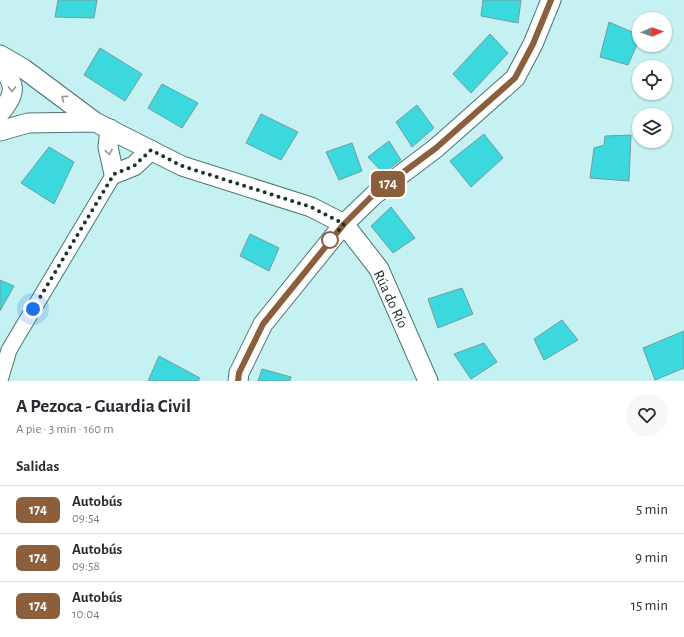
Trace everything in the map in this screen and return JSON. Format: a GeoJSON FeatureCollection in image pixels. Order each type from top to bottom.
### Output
{"type":"FeatureCollection","features":[{"type":"Feature","properties":{"kind":"street"},"geometry":{"type":"LineString","coordinates":[[238,381],[239,373],[263,324],[344,224],[374,194],[436,148],[515,78],[533,44],[551,0]]}},
{"type":"Feature","properties":{"kind":"street"},"geometry":{"type":"LineString","coordinates":[[0,55],[24,69],[102,126],[182,166],[311,207],[344,224]]}},
{"type":"Feature","properties":{"kind":"street"},"geometry":{"type":"LineString","coordinates":[[0,65],[13,85],[11,99],[0,113]]}},
{"type":"Feature","properties":{"kind":"street"},"geometry":{"type":"LineString","coordinates":[[0,131],[28,123],[102,126]]}},
{"type":"Feature","properties":{"kind":"street"},"geometry":{"type":"LineString","coordinates":[[102,126],[114,174]]}},
{"type":"Feature","properties":{"kind":"street"},"geometry":{"type":"LineString","coordinates":[[0,380],[9,350],[114,174],[134,166],[151,150]]}},
{"type":"Feature","properties":{"kind":"street","name":"Rúa do Río"},"geometry":{"type":"LineString","coordinates":[[344,224],[379,269],[428,381]]}},
{"type":"Feature","properties":{"kind":"building"},"geometry":{"type":"Polygon","coordinates":[[[58,0],[97,0],[94,18],[55,17],[58,0]]]}},
{"type":"Feature","properties":{"kind":"building"},"geometry":{"type":"Polygon","coordinates":[[[483,0],[521,0],[518,23],[481,16],[483,0]]]}},
{"type":"Feature","properties":{"kind":"building"},"geometry":{"type":"Polygon","coordinates":[[[609,22],[632,32],[632,52],[634,52],[628,65],[600,57],[609,22]]]}},
{"type":"Feature","properties":{"kind":"building"},"geometry":{"type":"Polygon","coordinates":[[[490,34],[508,53],[471,93],[453,74],[490,34]]]}},
{"type":"Feature","properties":{"kind":"building"},"geometry":{"type":"Polygon","coordinates":[[[100,48],[142,74],[125,101],[84,75],[100,48]]]}},
{"type":"Feature","properties":{"kind":"building"},"geometry":{"type":"Polygon","coordinates":[[[162,84],[198,103],[182,128],[148,108],[162,84]]]}},
{"type":"Feature","properties":{"kind":"building"},"geometry":{"type":"Polygon","coordinates":[[[417,105],[434,128],[412,147],[396,122],[417,105]]]}},
{"type":"Feature","properties":{"kind":"building"},"geometry":{"type":"Polygon","coordinates":[[[261,114],[298,132],[281,160],[246,143],[261,114]]]}},
{"type":"Feature","properties":{"kind":"building"},"geometry":{"type":"Polygon","coordinates":[[[484,134],[503,158],[471,187],[450,161],[484,134]]]}},
{"type":"Feature","properties":{"kind":"building"},"geometry":{"type":"Polygon","coordinates":[[[631,135],[629,181],[590,178],[594,148],[604,145],[605,136],[631,135]]]}},
{"type":"Feature","properties":{"kind":"building"},"geometry":{"type":"Polygon","coordinates":[[[389,141],[401,160],[383,173],[368,157],[389,141]]]}},
{"type":"Feature","properties":{"kind":"building"},"geometry":{"type":"Polygon","coordinates":[[[352,143],[362,171],[339,180],[326,152],[352,143]]]}},
{"type":"Feature","properties":{"kind":"building"},"geometry":{"type":"Polygon","coordinates":[[[49,147],[74,162],[54,204],[21,183],[49,147]]]}},
{"type":"Feature","properties":{"kind":"building"},"geometry":{"type":"Polygon","coordinates":[[[391,207],[415,238],[393,253],[371,226],[391,207]]]}},
{"type":"Feature","properties":{"kind":"building"},"geometry":{"type":"Polygon","coordinates":[[[250,234],[279,248],[269,271],[240,256],[250,234]]]}},
{"type":"Feature","properties":{"kind":"building"},"geometry":{"type":"Polygon","coordinates":[[[0,280],[14,286],[0,311],[0,280]]]}},
{"type":"Feature","properties":{"kind":"building"},"geometry":{"type":"Polygon","coordinates":[[[462,288],[473,314],[438,328],[428,299],[462,288]]]}},
{"type":"Feature","properties":{"kind":"building"},"geometry":{"type":"Polygon","coordinates":[[[562,320],[578,340],[544,360],[534,339],[562,320]]]}},
{"type":"Feature","properties":{"kind":"building"},"geometry":{"type":"Polygon","coordinates":[[[684,331],[684,368],[655,380],[643,348],[684,331]]]}},
{"type":"Feature","properties":{"kind":"building"},"geometry":{"type":"Polygon","coordinates":[[[484,343],[497,362],[471,379],[454,354],[484,343]]]}},
{"type":"Feature","properties":{"kind":"building"},"geometry":{"type":"Polygon","coordinates":[[[159,356],[200,378],[198,381],[148,381],[159,356]]]}},
{"type":"Feature","properties":{"kind":"building"},"geometry":{"type":"Polygon","coordinates":[[[262,369],[291,377],[290,381],[258,381],[262,369]]]}},
{"type":"Feature","properties":{"kind":"bus line","name":"174"},"geometry":{"type":"LineString","coordinates":[[238,381],[239,373],[263,324],[344,224],[374,194],[436,148],[515,78],[533,44],[551,0]]}},
{"type":"Feature","properties":{"kind":"route"},"geometry":{"type":"LineString","coordinates":[[33,309],[114,174],[134,166],[151,150],[182,166],[311,207],[344,224],[328,243],[330,240]]}}]}
